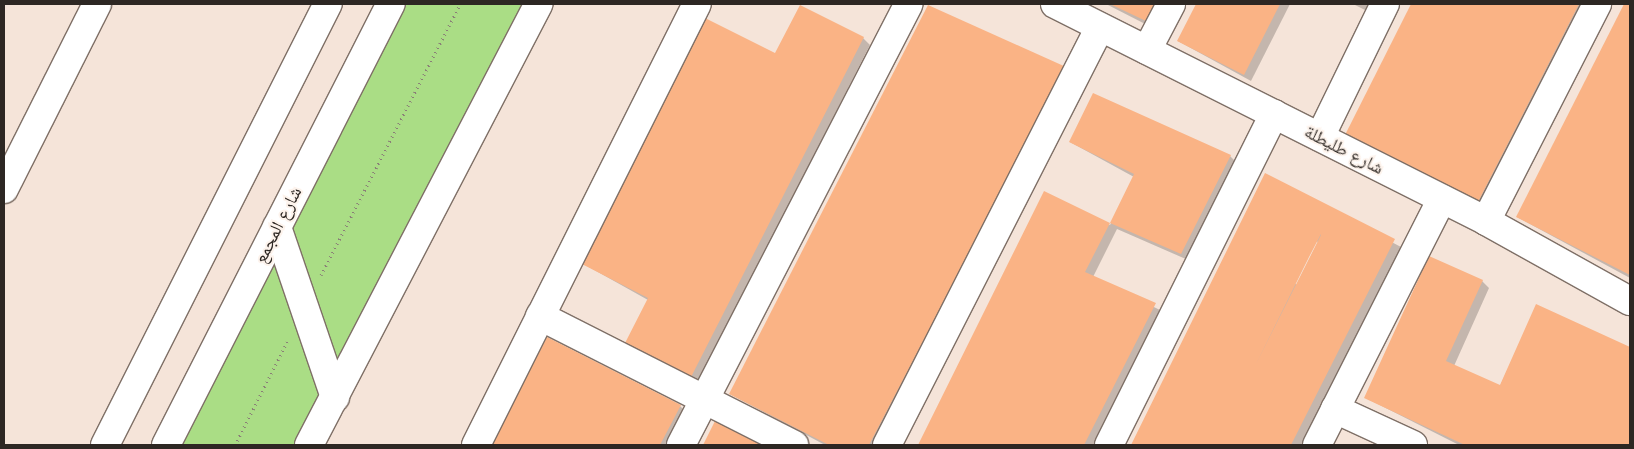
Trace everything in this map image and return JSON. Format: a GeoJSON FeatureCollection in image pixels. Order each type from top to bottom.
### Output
{"type":"FeatureCollection","features":[{"type":"Feature","properties":{"kind":"street"},"geometry":{"type":"LineString","coordinates":[[4,188],[96,4]]}},
{"type":"Feature","properties":{"kind":"street"},"geometry":{"type":"LineString","coordinates":[[105,445],[328,4]]}},
{"type":"Feature","properties":{"kind":"street","name":"شارع المجمع"},"geometry":{"type":"LineString","coordinates":[[166,445],[391,4]]}},
{"type":"Feature","properties":{"kind":"street"},"geometry":{"type":"LineString","coordinates":[[309,445],[538,4]]}},
{"type":"Feature","properties":{"kind":"street"},"geometry":{"type":"LineString","coordinates":[[476,445],[697,4]]}},
{"type":"Feature","properties":{"kind":"street"},"geometry":{"type":"LineString","coordinates":[[681,445],[908,4]]}},
{"type":"Feature","properties":{"kind":"street","name":"شارع طليطلة"},"geometry":{"type":"LineString","coordinates":[[1054,4],[1486,221],[1630,301]]}},
{"type":"Feature","properties":{"kind":"street"},"geometry":{"type":"LineString","coordinates":[[1147,50],[1171,4]]}},
{"type":"Feature","properties":{"kind":"street"},"geometry":{"type":"LineString","coordinates":[[1320,137],[1385,4]]}},
{"type":"Feature","properties":{"kind":"street"},"geometry":{"type":"LineString","coordinates":[[1486,221],[1597,4]]}},
{"type":"Feature","properties":{"kind":"street"},"geometry":{"type":"LineString","coordinates":[[888,445],[1100,26]]}},
{"type":"Feature","properties":{"kind":"street"},"geometry":{"type":"LineString","coordinates":[[1109,445],[1274,114]]}},
{"type":"Feature","properties":{"kind":"street"},"geometry":{"type":"LineString","coordinates":[[1317,445],[1442,200]]}},
{"type":"Feature","properties":{"kind":"street"},"geometry":{"type":"LineString","coordinates":[[277,227],[335,396]]}},
{"type":"Feature","properties":{"kind":"street"},"geometry":{"type":"LineString","coordinates":[[540,316],[794,445]]}},
{"type":"Feature","properties":{"kind":"street"},"geometry":{"type":"LineString","coordinates":[[1336,409],[1412,445]]}},
{"type":"Feature","properties":{"kind":"path"},"geometry":{"type":"LineString","coordinates":[[235,445],[460,4]]}},
{"type":"Feature","properties":{"kind":"green space"},"geometry":{"type":"Polygon","coordinates":[[[391,4],[539,4],[310,445],[168,445],[391,4]]]}},
{"type":"Feature","properties":{"kind":"building"},"geometry":{"type":"Polygon","coordinates":[[[1110,4],[1155,4],[1146,21],[1110,4]]]}},
{"type":"Feature","properties":{"kind":"building"},"geometry":{"type":"Polygon","coordinates":[[[1196,4],[1280,4],[1244,75],[1177,41],[1196,4]]]}},
{"type":"Feature","properties":{"kind":"building"},"geometry":{"type":"Polygon","coordinates":[[[1411,4],[1579,4],[1478,202],[1345,135],[1411,4]]]}},
{"type":"Feature","properties":{"kind":"building"},"geometry":{"type":"Polygon","coordinates":[[[1624,4],[1630,4],[1630,275],[1516,217],[1624,4]]]}},
{"type":"Feature","properties":{"kind":"building"},"geometry":{"type":"Polygon","coordinates":[[[800,5],[864,37],[689,381],[623,347],[648,298],[578,262],[703,17],[775,53],[800,5]]]}},
{"type":"Feature","properties":{"kind":"building"},"geometry":{"type":"Polygon","coordinates":[[[928,5],[1066,67],[869,445],[829,445],[729,394],[928,5]]]}},
{"type":"Feature","properties":{"kind":"building"},"geometry":{"type":"Polygon","coordinates":[[[1093,93],[1231,155],[1181,254],[1110,223],[1134,174],[1069,142],[1093,93]]]}},
{"type":"Feature","properties":{"kind":"building"},"geometry":{"type":"Polygon","coordinates":[[[1265,173],[1395,239],[1291,445],[1131,445],[1265,173]],[[1321,234],[1256,364],[1321,235],[1321,234]]]}},
{"type":"Feature","properties":{"kind":"building"},"geometry":{"type":"Polygon","coordinates":[[[1044,191],[1110,223],[1085,272],[1156,303],[1084,445],[918,445],[1044,191]]]}},
{"type":"Feature","properties":{"kind":"building"},"geometry":{"type":"Polygon","coordinates":[[[1429,256],[1483,280],[1446,361],[1500,385],[1536,304],[1630,347],[1630,445],[1465,445],[1364,398],[1429,256]]]}},
{"type":"Feature","properties":{"kind":"building"},"geometry":{"type":"Polygon","coordinates":[[[547,337],[681,405],[660,445],[492,445],[547,337]]]}},
{"type":"Feature","properties":{"kind":"building"},"geometry":{"type":"Polygon","coordinates":[[[715,421],[764,445],[703,445],[715,421]]]}}]}
